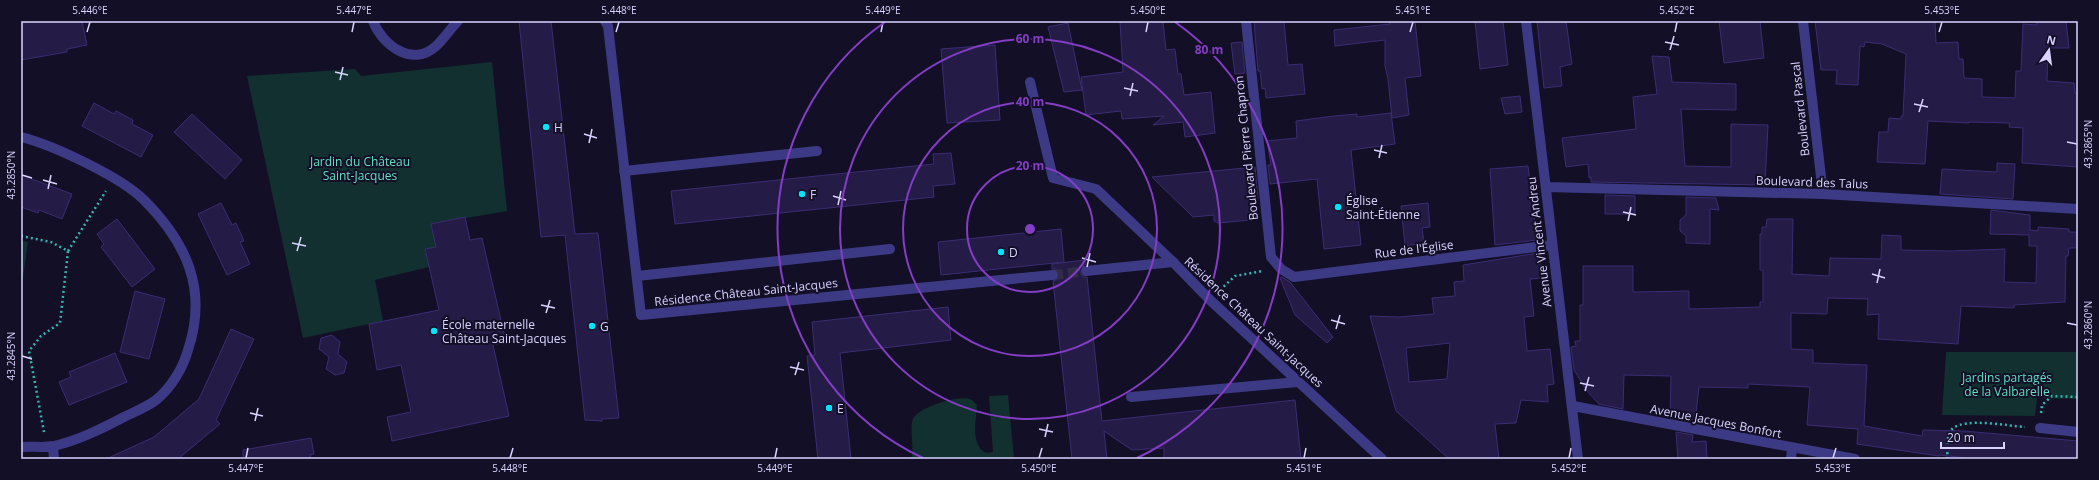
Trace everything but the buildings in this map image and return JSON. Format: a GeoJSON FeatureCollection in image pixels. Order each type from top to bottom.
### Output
{"type":"FeatureCollection","features":[{"type":"Feature","properties":{"kind":"street"},"geometry":{"type":"LineString","coordinates":[[373,21],[386,42],[401,52],[419,55],[435,47],[458,21]]}},
{"type":"Feature","properties":{"kind":"street","name":"Résidence Château Saint-Jacques"},"geometry":{"type":"LineString","coordinates":[[605,21],[608,26],[641,315],[1053,275]]}},
{"type":"Feature","properties":{"kind":"street","name":"Boulevard Pierre Chapron"},"geometry":{"type":"LineString","coordinates":[[1246,21],[1271,257],[1281,269]]}},
{"type":"Feature","properties":{"kind":"street","name":"Avenue Vincent Andreu"},"geometry":{"type":"LineString","coordinates":[[1526,21],[1552,245],[1573,406],[1578,459]]}},
{"type":"Feature","properties":{"kind":"street","name":"Boulevard Pascal"},"geometry":{"type":"LineString","coordinates":[[1803,21],[1823,194]]}},
{"type":"Feature","properties":{"kind":"street"},"geometry":{"type":"LineString","coordinates":[[1030,82],[1053,178],[1096,189],[1172,262]]}},
{"type":"Feature","properties":{"kind":"street"},"geometry":{"type":"LineString","coordinates":[[21,137],[95,167],[143,199],[174,236],[190,268],[197,304],[194,334],[186,358],[175,378],[156,400],[90,435],[50,446],[21,447]]}},
{"type":"Feature","properties":{"kind":"street"},"geometry":{"type":"LineString","coordinates":[[624,172],[817,151]]}},
{"type":"Feature","properties":{"kind":"street","name":"Boulevard des Talus"},"geometry":{"type":"LineString","coordinates":[[1546,187],[1823,194],[2078,209]]}},
{"type":"Feature","properties":{"kind":"street","name":"Rue de l'Église"},"geometry":{"type":"LineString","coordinates":[[1281,269],[1294,277],[1552,245]]}},
{"type":"Feature","properties":{"kind":"street"},"geometry":{"type":"LineString","coordinates":[[637,276],[890,249]]}},
{"type":"Feature","properties":{"kind":"street","name":"Résidence Château Saint-Jacques"},"geometry":{"type":"LineString","coordinates":[[1086,271],[1172,262],[1210,300],[1382,459]]}},
{"type":"Feature","properties":{"kind":"street"},"geometry":{"type":"LineString","coordinates":[[1131,397],[1298,382]]}},
{"type":"Feature","properties":{"kind":"street","name":"Avenue Jacques Bonfort"},"geometry":{"type":"LineString","coordinates":[[1573,406],[1856,459]]}},
{"type":"Feature","properties":{"kind":"street"},"geometry":{"type":"LineString","coordinates":[[2040,428],[2078,432]]}},
{"type":"Feature","properties":{"kind":"street"},"geometry":{"type":"LineString","coordinates":[[50,446],[54,459]]}},
{"type":"Feature","properties":{"kind":"street"},"geometry":{"type":"LineString","coordinates":[[1791,459],[1792,448]]}},
{"type":"Feature","properties":{"kind":"path"},"geometry":{"type":"LineString","coordinates":[[50,446],[29,351],[41,336],[60,323],[68,251],[114,179]]}},
{"type":"Feature","properties":{"kind":"path"},"geometry":{"type":"LineString","coordinates":[[21,236],[51,242],[68,251]]}},
{"type":"Feature","properties":{"kind":"path"},"geometry":{"type":"LineString","coordinates":[[1235,276],[1259,272]]}},
{"type":"Feature","properties":{"kind":"path"},"geometry":{"type":"LineString","coordinates":[[1947,459],[1949,434],[1952,429],[1958,426],[1970,422],[2040,428],[2042,404],[2052,396],[2078,396]]}},
{"type":"Feature","properties":{"kind":"green space","name":"Jardin du Château Saint-Jacques"},"geometry":{"type":"Polygon","coordinates":[[[492,62],[507,211],[432,224],[436,247],[425,249],[429,267],[375,280],[383,321],[303,338],[247,76],[355,69],[361,76],[492,62]]]}},
{"type":"Feature","properties":{"kind":"green space"},"geometry":{"type":"Polygon","coordinates":[[[21,240],[28,242],[23,278],[21,278],[21,240]]]}},
{"type":"Feature","properties":{"kind":"green space","name":"Jardins partagés de la Valbarelle"},"geometry":{"type":"Polygon","coordinates":[[[1946,352],[2078,352],[2078,399],[2037,398],[2035,416],[1942,415],[1946,352]]]}},
{"type":"Feature","properties":{"kind":"green space"},"geometry":{"type":"Polygon","coordinates":[[[1008,395],[1014,459],[911,459],[912,424],[916,415],[930,406],[948,400],[965,398],[972,400],[977,405],[975,432],[978,444],[986,453],[993,452],[989,396],[1008,395]]]}},
{"type":"Feature","properties":{"kind":"tunnel"},"geometry":{"type":"LineString","coordinates":[[1053,275],[1086,271]]}},
{"type":"Feature","properties":{"kind":"place","name":"H"},"geometry":{"type":"Point","coordinates":[546,127]}},
{"type":"Feature","properties":{"kind":"place","name":"F"},"geometry":{"type":"Point","coordinates":[802,194]}},
{"type":"Feature","properties":{"kind":"place","name":"Église Saint-Étienne"},"geometry":{"type":"Point","coordinates":[1338,207]}},
{"type":"Feature","properties":{"kind":"place","name":"D"},"geometry":{"type":"Point","coordinates":[1001,252]}},
{"type":"Feature","properties":{"kind":"place","name":"G"},"geometry":{"type":"Point","coordinates":[592,326]}},
{"type":"Feature","properties":{"kind":"place","name":"École maternelle Château Saint-Jacques"},"geometry":{"type":"Point","coordinates":[434,331]}},
{"type":"Feature","properties":{"kind":"place","name":"E"},"geometry":{"type":"Point","coordinates":[829,408]}}]}
